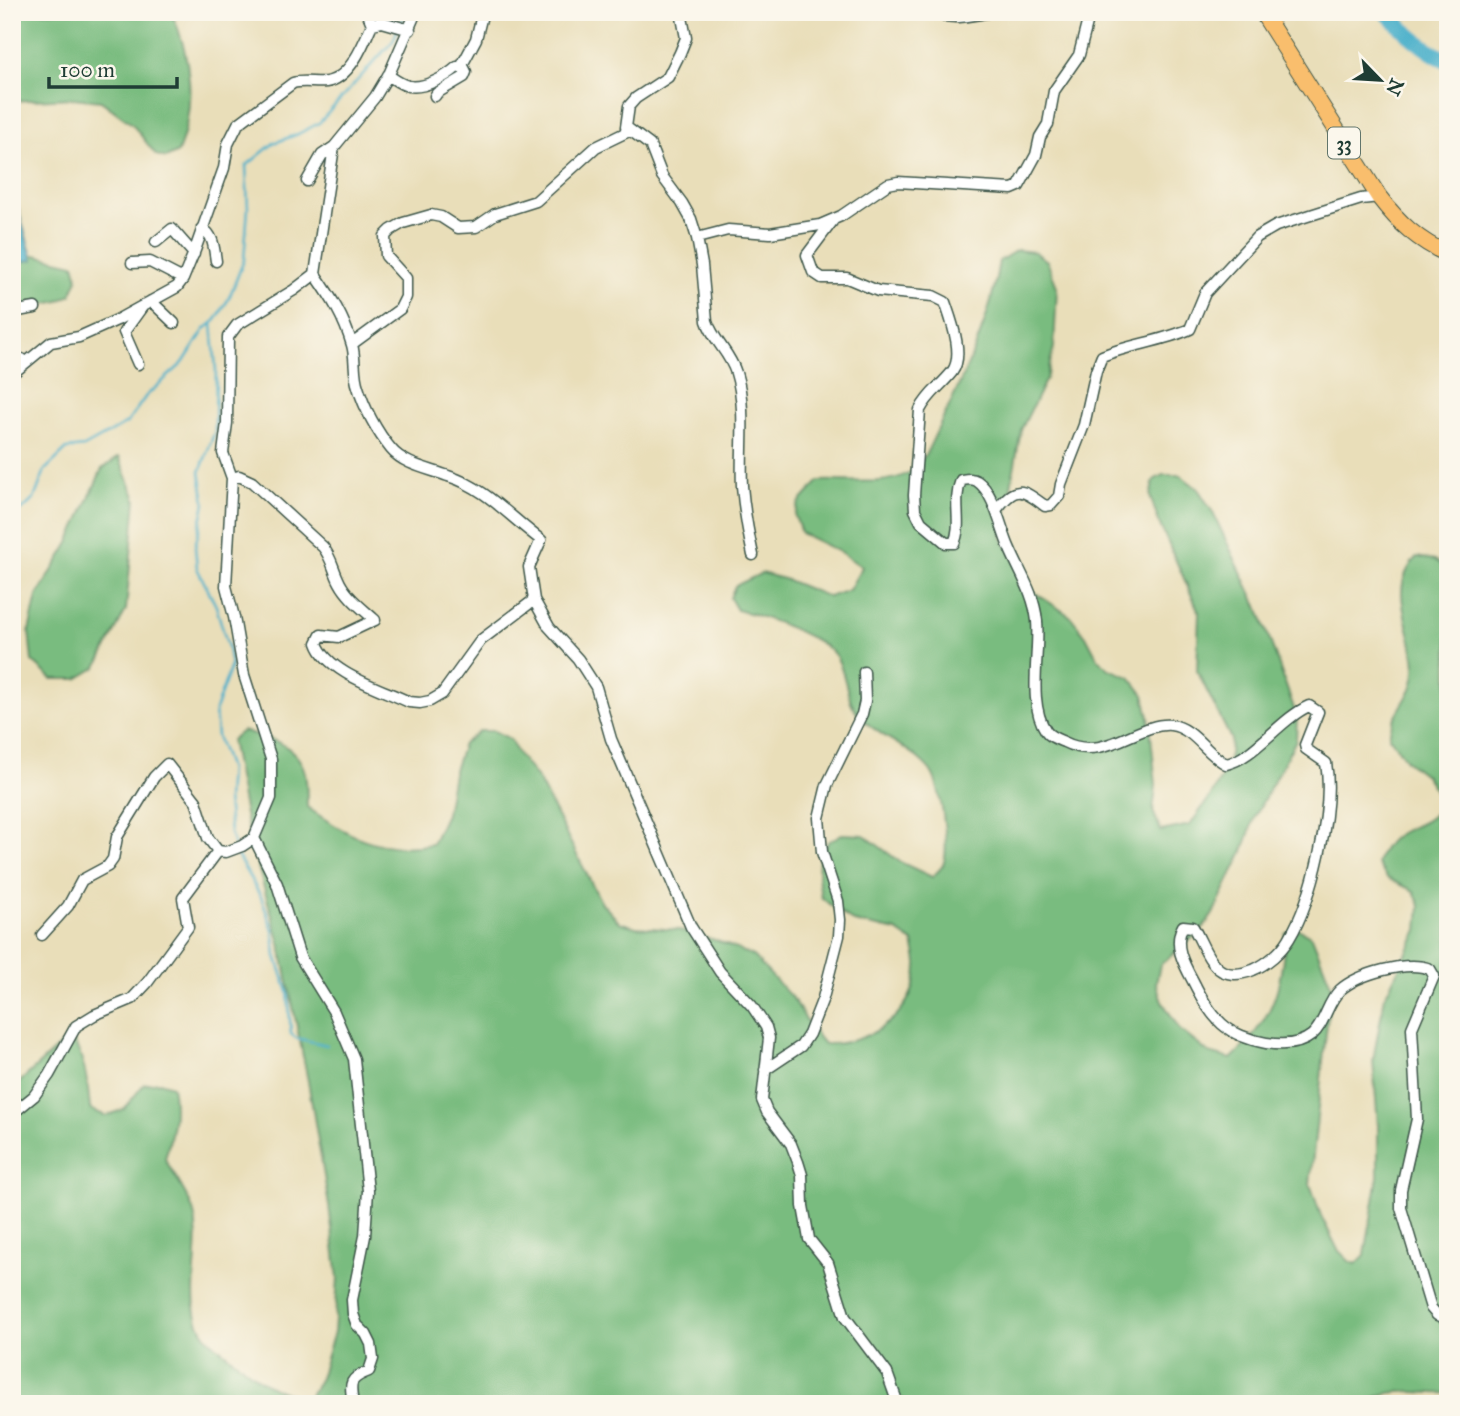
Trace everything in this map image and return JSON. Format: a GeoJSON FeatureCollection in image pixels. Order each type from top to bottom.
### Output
{"type":"FeatureCollection","features":[{"type":"Feature","properties":{"kind":"main road","name":"33"},"geometry":{"type":"LineString","coordinates":[[1262,12],[1392,214],[1417,237],[1448,254]]}},
{"type":"Feature","properties":{"kind":"street"},"geometry":{"type":"LineString","coordinates":[[12,374],[51,342],[79,337],[177,287],[194,254],[224,168],[228,144],[238,124],[293,83],[301,80],[330,82],[354,63],[372,24],[367,12]]}},
{"type":"Feature","properties":{"kind":"street"},"geometry":{"type":"LineString","coordinates":[[307,181],[322,155],[334,147],[375,97],[388,75],[403,27],[416,12]]}},
{"type":"Feature","properties":{"kind":"street"},"geometry":{"type":"LineString","coordinates":[[681,12],[686,38],[680,53],[668,77],[629,106],[625,127],[650,145],[662,176],[682,203],[697,238],[710,332],[726,352],[736,372],[740,398],[742,487],[753,555]]}},
{"type":"Feature","properties":{"kind":"street"},"geometry":{"type":"LineString","coordinates":[[931,12],[941,17],[961,17],[991,12]]}},
{"type":"Feature","properties":{"kind":"street"},"geometry":{"type":"LineString","coordinates":[[697,238],[728,229],[770,233],[820,225],[853,209],[888,184],[898,182],[1012,189],[1019,186],[1036,155],[1040,137],[1048,124],[1054,91],[1079,55],[1090,12]]}},
{"type":"Feature","properties":{"kind":"street"},"geometry":{"type":"LineString","coordinates":[[388,75],[405,86],[413,87],[445,77],[461,66],[476,39],[481,19]]}},
{"type":"Feature","properties":{"kind":"street"},"geometry":{"type":"LineString","coordinates":[[372,24],[382,22],[403,27]]}},
{"type":"Feature","properties":{"kind":"street"},"geometry":{"type":"LineString","coordinates":[[435,96],[464,77],[466,72],[461,66]]}},
{"type":"Feature","properties":{"kind":"street"},"geometry":{"type":"LineString","coordinates":[[352,344],[405,303],[406,278],[386,256],[384,246],[385,236],[391,230],[403,223],[431,215],[441,217],[458,228],[476,227],[495,214],[537,201],[596,147],[629,131]]}},
{"type":"Feature","properties":{"kind":"street"},"geometry":{"type":"LineString","coordinates":[[334,147],[315,274],[338,307],[352,344],[357,386],[392,451],[418,467],[452,477],[486,494],[541,540],[529,567],[534,600],[549,627],[578,659],[596,687],[611,739],[691,926],[719,972],[751,1006],[766,1027],[769,1038],[762,1100],[767,1112],[791,1144],[798,1162],[809,1239],[828,1263],[845,1317],[887,1373],[898,1404]]}},
{"type":"Feature","properties":{"kind":"street"},"geometry":{"type":"LineString","coordinates":[[996,510],[1009,494],[1019,491],[1045,506],[1051,505],[1059,496],[1084,425],[1102,356],[1122,348],[1153,343],[1190,329],[1205,292],[1257,237],[1276,226],[1361,199],[1379,197]]}},
{"type":"Feature","properties":{"kind":"street"},"geometry":{"type":"LineString","coordinates":[[834,219],[807,255],[813,272],[822,278],[847,278],[878,291],[933,296],[945,302],[951,319],[957,362],[953,371],[925,398],[920,410],[915,510],[921,522],[946,542],[954,543],[957,537],[956,498],[961,480],[970,478],[978,481],[996,510],[1010,550],[1034,601],[1037,623],[1036,709],[1047,734],[1071,746],[1094,748],[1160,725],[1173,725],[1188,731],[1216,759],[1226,764],[1244,757],[1296,712],[1309,706],[1318,712],[1305,745],[1306,749],[1326,763],[1329,779],[1327,804],[1319,851],[1305,904],[1289,939],[1274,957],[1256,969],[1231,974],[1220,970],[1213,962],[1193,927],[1183,926],[1178,942],[1186,968],[1206,1006],[1224,1026],[1258,1041],[1286,1046],[1299,1043],[1312,1035],[1339,991],[1357,979],[1393,968],[1419,964],[1430,969],[1434,976],[1412,1028],[1417,1119],[1401,1190],[1401,1208],[1432,1308],[1437,1315],[1448,1319]]}},
{"type":"Feature","properties":{"kind":"street"},"geometry":{"type":"LineString","coordinates":[[202,228],[208,232],[214,243],[216,261]]}},
{"type":"Feature","properties":{"kind":"street"},"geometry":{"type":"LineString","coordinates":[[156,242],[172,229],[194,254]]}},
{"type":"Feature","properties":{"kind":"street"},"geometry":{"type":"LineString","coordinates":[[132,263],[150,262],[183,279]]}},
{"type":"Feature","properties":{"kind":"street"},"geometry":{"type":"LineString","coordinates":[[42,935],[68,906],[82,880],[108,866],[113,859],[117,837],[154,777],[167,764],[196,801],[208,838],[218,851],[226,852],[254,838],[271,798],[271,759],[244,675],[226,586],[232,478],[223,453],[227,423],[228,337],[237,325],[315,274]]}},
{"type":"Feature","properties":{"kind":"street"},"geometry":{"type":"LineString","coordinates":[[147,303],[174,323]]}},
{"type":"Feature","properties":{"kind":"street"},"geometry":{"type":"LineString","coordinates":[[138,364],[124,332],[147,303]]}},
{"type":"Feature","properties":{"kind":"street"},"geometry":{"type":"LineString","coordinates":[[12,312],[35,308]]}},
{"type":"Feature","properties":{"kind":"street"},"geometry":{"type":"LineString","coordinates":[[12,357],[22,359],[23,364]]}},
{"type":"Feature","properties":{"kind":"street"},"geometry":{"type":"LineString","coordinates":[[232,478],[240,476],[252,482],[323,547],[331,558],[339,582],[375,620],[339,637],[321,635],[317,643],[320,651],[334,667],[409,702],[420,704],[443,694],[481,640],[534,600]]}},
{"type":"Feature","properties":{"kind":"street"},"geometry":{"type":"LineString","coordinates":[[765,1070],[801,1046],[809,1034],[839,936],[838,901],[822,852],[819,818],[827,786],[862,715],[865,701],[864,672]]}},
{"type":"Feature","properties":{"kind":"street"},"geometry":{"type":"LineString","coordinates":[[254,838],[277,884],[300,957],[334,1012],[354,1059],[368,1191],[365,1236],[352,1300],[353,1314],[357,1325],[371,1344],[373,1359],[369,1371],[355,1376],[351,1383],[353,1404]]}},
{"type":"Feature","properties":{"kind":"street"},"geometry":{"type":"LineString","coordinates":[[12,1114],[34,1096],[76,1026],[132,999],[147,983],[188,927],[183,898],[218,851]]}},
{"type":"Feature","properties":{"kind":"green space"},"geometry":{"type":"Polygon","coordinates":[[[12,12],[171,12],[183,46],[189,82],[187,117],[178,152],[166,158],[156,155],[132,124],[101,101],[73,98],[12,101],[12,12]]]}},
{"type":"Feature","properties":{"kind":"green space"},"geometry":{"type":"Polygon","coordinates":[[[1017,250],[1035,252],[1047,261],[1057,287],[1054,347],[1046,379],[1021,430],[1002,537],[1031,590],[1070,616],[1086,636],[1098,659],[1109,669],[1130,677],[1144,695],[1156,785],[1153,811],[1161,831],[1190,825],[1225,771],[1231,739],[1197,671],[1199,612],[1150,496],[1154,480],[1163,475],[1180,475],[1198,489],[1212,511],[1260,612],[1297,717],[1296,740],[1255,816],[1243,851],[1213,914],[1201,931],[1160,965],[1156,983],[1162,1001],[1180,1030],[1209,1053],[1231,1059],[1257,1031],[1273,1003],[1281,972],[1285,934],[1296,928],[1312,937],[1331,985],[1310,1184],[1321,1216],[1338,1250],[1350,1262],[1356,1264],[1365,1255],[1378,1177],[1378,1126],[1373,1060],[1385,996],[1418,930],[1420,906],[1414,891],[1387,878],[1377,863],[1383,849],[1391,840],[1426,821],[1441,805],[1439,796],[1425,775],[1407,761],[1389,737],[1394,718],[1412,687],[1415,667],[1402,596],[1403,583],[1417,557],[1435,560],[1448,569],[1448,1393],[1395,1392],[1375,1398],[1366,1404],[12,1404],[12,1089],[70,1036],[82,1061],[90,1109],[106,1116],[124,1109],[144,1084],[160,1082],[172,1086],[173,1122],[165,1159],[193,1210],[197,1241],[195,1308],[206,1336],[258,1378],[282,1392],[309,1397],[320,1378],[334,1332],[338,1278],[308,1081],[280,943],[249,836],[231,740],[242,731],[280,743],[296,755],[305,773],[307,807],[351,834],[397,847],[432,844],[446,814],[453,773],[463,744],[479,731],[494,731],[510,739],[539,781],[601,902],[619,922],[636,927],[678,930],[718,941],[753,956],[794,1000],[824,1044],[858,1039],[888,1023],[900,1011],[915,982],[917,961],[913,942],[897,931],[854,922],[821,897],[819,858],[828,842],[842,834],[864,835],[900,862],[932,877],[943,865],[945,857],[945,831],[934,777],[923,762],[856,712],[840,665],[830,650],[792,628],[737,610],[730,598],[735,586],[762,573],[829,597],[849,590],[862,567],[840,552],[801,533],[795,516],[799,503],[819,481],[879,481],[901,476],[916,468],[926,454],[980,336],[999,261],[1017,250]]]}},
{"type":"Feature","properties":{"kind":"green space"},"geometry":{"type":"Polygon","coordinates":[[[35,255],[74,264],[78,279],[71,295],[59,301],[12,311],[12,257],[35,255]]]}},
{"type":"Feature","properties":{"kind":"green space"},"geometry":{"type":"Polygon","coordinates":[[[119,457],[136,499],[126,610],[97,667],[77,679],[52,679],[32,661],[29,631],[37,596],[69,543],[102,469],[119,457]]]}},
{"type":"Feature","properties":{"kind":"water"},"geometry":{"type":"Polygon","coordinates":[[[16,201],[33,260],[12,263],[12,202],[16,201]]]}},
{"type":"Feature","properties":{"kind":"waterway"},"geometry":{"type":"LineString","coordinates":[[400,25],[406,12]]}},
{"type":"Feature","properties":{"kind":"waterway"},"geometry":{"type":"LineString","coordinates":[[1386,12],[1415,40],[1448,61]]}},
{"type":"Feature","properties":{"kind":"waterway"},"geometry":{"type":"LineString","coordinates":[[12,512],[21,511],[34,499],[45,470],[67,449],[84,447],[127,423],[146,396],[183,363],[205,329],[216,320],[229,298],[244,260],[248,208],[246,166],[274,143],[319,123],[393,41],[397,31]]}},
{"type":"Feature","properties":{"kind":"waterway"},"geometry":{"type":"LineString","coordinates":[[212,323],[216,370],[215,431],[200,472],[205,503],[195,547],[197,568],[216,606],[231,666],[215,710],[217,736],[229,769],[227,799],[234,846]]}},
{"type":"Feature","properties":{"kind":"waterway"},"geometry":{"type":"LineString","coordinates":[[235,852],[261,897],[273,930],[276,956],[288,992],[291,1034],[296,1038],[327,1045]]}}]}
